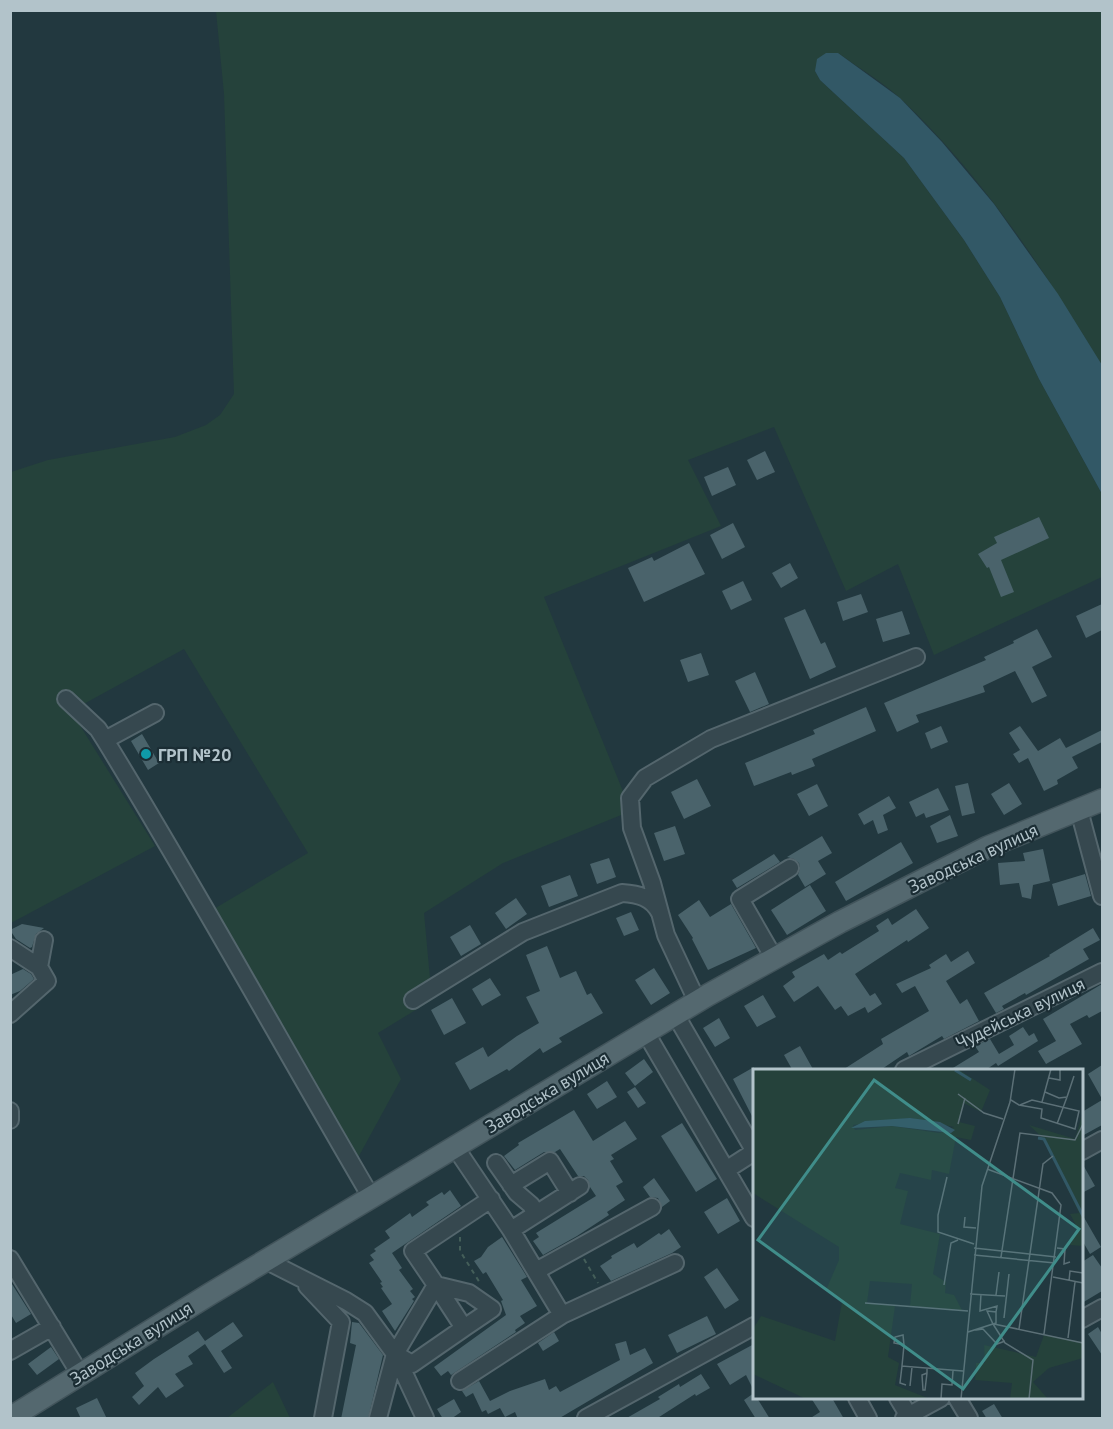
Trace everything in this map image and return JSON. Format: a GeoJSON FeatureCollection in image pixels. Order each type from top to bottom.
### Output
{"type":"FeatureCollection","features":[{"type":"Feature","properties":{"kind":"main road","name":"Заводська вулиця"},"geometry":{"type":"LineString","coordinates":[[10,1418],[265,1260],[697,1001],[840,922],[988,847],[1102,800]]}},
{"type":"Feature","properties":{"kind":"street"},"geometry":{"type":"LineString","coordinates":[[697,1001],[666,935],[652,883],[632,828],[630,798],[645,778],[711,739],[916,657]]}},
{"type":"Feature","properties":{"kind":"street"},"geometry":{"type":"LineString","coordinates":[[66,699],[98,729],[163,834],[237,967],[371,1197]]}},
{"type":"Feature","properties":{"kind":"street"},"geometry":{"type":"LineString","coordinates":[[105,740],[155,712]]}},
{"type":"Feature","properties":{"kind":"street"},"geometry":{"type":"LineString","coordinates":[[1079,810],[1102,896]]}},
{"type":"Feature","properties":{"kind":"street"},"geometry":{"type":"LineString","coordinates":[[774,958],[740,899],[790,868]]}},
{"type":"Feature","properties":{"kind":"street"},"geometry":{"type":"LineString","coordinates":[[413,1000],[523,932],[622,892],[639,894],[651,901],[662,916]]}},
{"type":"Feature","properties":{"kind":"street"},"geometry":{"type":"LineString","coordinates":[[39,968],[44,940]]}},
{"type":"Feature","properties":{"kind":"street"},"geometry":{"type":"LineString","coordinates":[[10,948],[39,968],[47,981],[10,1014]]}},
{"type":"Feature","properties":{"kind":"street","name":"Чудейська вулиця"},"geometry":{"type":"LineString","coordinates":[[908,1069],[1102,972]]}},
{"type":"Feature","properties":{"kind":"street"},"geometry":{"type":"LineString","coordinates":[[675,1014],[753,1149]]}},
{"type":"Feature","properties":{"kind":"street"},"geometry":{"type":"LineString","coordinates":[[646,1033],[753,1216]]}},
{"type":"Feature","properties":{"kind":"street"},"geometry":{"type":"LineString","coordinates":[[10,1110],[10,1120]]}},
{"type":"Feature","properties":{"kind":"street"},"geometry":{"type":"LineString","coordinates":[[1083,1150],[1102,1140]]}},
{"type":"Feature","properties":{"kind":"street"},"geometry":{"type":"LineString","coordinates":[[455,1147],[511,1230],[562,1315]]}},
{"type":"Feature","properties":{"kind":"street"},"geometry":{"type":"LineString","coordinates":[[726,1170],[753,1152]]}},
{"type":"Feature","properties":{"kind":"street"},"geometry":{"type":"LineString","coordinates":[[511,1230],[575,1190],[550,1161],[512,1185]]}},
{"type":"Feature","properties":{"kind":"street"},"geometry":{"type":"LineString","coordinates":[[496,1163],[517,1194],[531,1205],[536,1214]]}},
{"type":"Feature","properties":{"kind":"street"},"geometry":{"type":"LineString","coordinates":[[464,1328],[413,1251],[491,1199]]}},
{"type":"Feature","properties":{"kind":"street"},"geometry":{"type":"LineString","coordinates":[[536,1271],[652,1207]]}},
{"type":"Feature","properties":{"kind":"street"},"geometry":{"type":"LineString","coordinates":[[10,1259],[80,1374]]}},
{"type":"Feature","properties":{"kind":"street"},"geometry":{"type":"LineString","coordinates":[[265,1260],[365,1313],[395,1354],[425,1419]]}},
{"type":"Feature","properties":{"kind":"street"},"geometry":{"type":"LineString","coordinates":[[460,1381],[562,1315],[675,1263]]}},
{"type":"Feature","properties":{"kind":"street"},"geometry":{"type":"LineString","coordinates":[[298,1277],[341,1322],[323,1419]]}},
{"type":"Feature","properties":{"kind":"street"},"geometry":{"type":"LineString","coordinates":[[395,1354],[412,1364],[492,1309],[478,1288],[436,1285]]}},
{"type":"Feature","properties":{"kind":"street"},"geometry":{"type":"LineString","coordinates":[[378,1419],[395,1354],[436,1285]]}},
{"type":"Feature","properties":{"kind":"street"},"geometry":{"type":"LineString","coordinates":[[1083,1318],[1102,1308]]}},
{"type":"Feature","properties":{"kind":"street"},"geometry":{"type":"LineString","coordinates":[[10,1351],[52,1327]]}},
{"type":"Feature","properties":{"kind":"street"},"geometry":{"type":"LineString","coordinates":[[586,1419],[753,1327]]}},
{"type":"Feature","properties":{"kind":"street"},"geometry":{"type":"LineString","coordinates":[[857,1399],[868,1419]]}},
{"type":"Feature","properties":{"kind":"street"},"geometry":{"type":"LineString","coordinates":[[898,1399],[906,1417],[939,1399]]}},
{"type":"Feature","properties":{"kind":"street"},"geometry":{"type":"LineString","coordinates":[[958,1399],[969,1419]]}},
{"type":"Feature","properties":{"kind":"path"},"geometry":{"type":"LineString","coordinates":[[461,1219],[460,1251],[478,1288]]}},
{"type":"Feature","properties":{"kind":"path"},"geometry":{"type":"LineString","coordinates":[[578,1249],[605,1295]]}},
{"type":"Feature","properties":{"kind":"green space"},"geometry":{"type":"Polygon","coordinates":[[[216,11],[1102,11],[1102,366],[1058,295],[1010,225],[959,159],[931,128],[894,93],[838,53],[815,71],[820,80],[904,158],[964,240],[1000,297],[1039,379],[1102,494],[1102,577],[934,655],[898,564],[846,591],[774,427],[688,460],[721,526],[544,597],[631,811],[503,863],[424,913],[432,1000],[378,1033],[401,1079],[354,1165],[202,916],[308,853],[184,649],[71,711],[155,846],[11,923],[11,472],[48,460],[175,437],[206,425],[220,415],[234,394],[224,94],[216,11]]]}},
{"type":"Feature","properties":{"kind":"green space"},"geometry":{"type":"Polygon","coordinates":[[[273,1382],[290,1418],[227,1418],[273,1382]]]}},
{"type":"Feature","properties":{"kind":"water"},"geometry":{"type":"Polygon","coordinates":[[[826,53],[838,53],[900,98],[942,142],[994,204],[1058,294],[1102,365],[1102,494],[1039,379],[1000,297],[964,240],[904,158],[820,80],[815,71],[817,59],[826,53]]]}},
{"type":"Feature","properties":{"kind":"building"},"geometry":{"type":"Polygon","coordinates":[[[765,451],[775,472],[757,480],[747,460],[765,451]]]}},
{"type":"Feature","properties":{"kind":"building"},"geometry":{"type":"Polygon","coordinates":[[[728,467],[736,485],[712,496],[704,477],[728,467]]]}},
{"type":"Feature","properties":{"kind":"building"},"geometry":{"type":"Polygon","coordinates":[[[1039,517],[1049,538],[1001,560],[1014,592],[1001,597],[989,567],[987,568],[978,554],[997,543],[994,537],[1039,517]]]}},
{"type":"Feature","properties":{"kind":"building"},"geometry":{"type":"Polygon","coordinates":[[[733,523],[745,547],[722,559],[710,535],[733,523]]]}},
{"type":"Feature","properties":{"kind":"building"},"geometry":{"type":"Polygon","coordinates":[[[689,543],[705,574],[644,602],[628,568],[652,557],[654,561],[689,543]]]}},
{"type":"Feature","properties":{"kind":"building"},"geometry":{"type":"Polygon","coordinates":[[[790,563],[798,578],[781,588],[772,573],[790,563]]]}},
{"type":"Feature","properties":{"kind":"building"},"geometry":{"type":"Polygon","coordinates":[[[743,581],[752,600],[731,610],[722,591],[743,581]]]}},
{"type":"Feature","properties":{"kind":"building"},"geometry":{"type":"Polygon","coordinates":[[[861,594],[868,612],[843,621],[837,602],[861,594]]]}},
{"type":"Feature","properties":{"kind":"building"},"geometry":{"type":"Polygon","coordinates":[[[1102,604],[1102,630],[1086,638],[1076,616],[1102,604]]]}},
{"type":"Feature","properties":{"kind":"building"},"geometry":{"type":"Polygon","coordinates":[[[805,609],[821,644],[825,642],[836,667],[810,679],[784,618],[805,609]]]}},
{"type":"Feature","properties":{"kind":"building"},"geometry":{"type":"Polygon","coordinates":[[[902,611],[910,634],[883,642],[876,619],[902,611]]]}},
{"type":"Feature","properties":{"kind":"building"},"geometry":{"type":"Polygon","coordinates":[[[1037,629],[1052,657],[1032,667],[1047,696],[1032,703],[1015,671],[983,686],[985,692],[916,715],[919,722],[897,732],[884,703],[986,660],[984,657],[1037,629]]]}},
{"type":"Feature","properties":{"kind":"building"},"geometry":{"type":"Polygon","coordinates":[[[701,653],[709,675],[688,682],[680,660],[701,653]]]}},
{"type":"Feature","properties":{"kind":"building"},"geometry":{"type":"Polygon","coordinates":[[[755,672],[769,704],[750,712],[735,681],[755,672]]]}},
{"type":"Feature","properties":{"kind":"building"},"geometry":{"type":"Polygon","coordinates":[[[866,707],[876,731],[812,759],[815,766],[754,786],[745,763],[815,734],[813,730],[866,707]]]}},
{"type":"Feature","properties":{"kind":"building"},"geometry":{"type":"Polygon","coordinates":[[[941,726],[948,742],[931,749],[925,733],[941,726]]]}},
{"type":"Feature","properties":{"kind":"building"},"geometry":{"type":"Polygon","coordinates":[[[1020,726],[1038,751],[1060,738],[1066,748],[1102,730],[1102,742],[1072,757],[1078,768],[1057,780],[1058,784],[1044,791],[1028,758],[1019,763],[1013,754],[1020,750],[1009,733],[1020,726]]]}},
{"type":"Feature","properties":{"kind":"building","name":"ГРП №20"},"geometry":{"type":"Polygon","coordinates":[[[142,734],[159,763],[148,770],[131,741],[142,734]]]}},
{"type":"Feature","properties":{"kind":"building"},"geometry":{"type":"Polygon","coordinates":[[[697,779],[711,806],[684,819],[671,792],[697,779]]]}},
{"type":"Feature","properties":{"kind":"building"},"geometry":{"type":"Polygon","coordinates":[[[968,783],[975,813],[962,816],[955,786],[968,783]]]}},
{"type":"Feature","properties":{"kind":"building"},"geometry":{"type":"Polygon","coordinates":[[[1009,783],[1022,804],[1004,815],[991,794],[1009,783]]]}},
{"type":"Feature","properties":{"kind":"building"},"geometry":{"type":"Polygon","coordinates":[[[817,784],[828,806],[809,816],[797,794],[817,784]]]}},
{"type":"Feature","properties":{"kind":"building"},"geometry":{"type":"Polygon","coordinates":[[[938,788],[949,810],[926,818],[924,813],[916,817],[909,802],[938,788]]]}},
{"type":"Feature","properties":{"kind":"building"},"geometry":{"type":"Polygon","coordinates":[[[889,796],[896,808],[883,815],[888,830],[878,834],[873,820],[864,825],[858,814],[889,796]]]}},
{"type":"Feature","properties":{"kind":"building"},"geometry":{"type":"Polygon","coordinates":[[[950,815],[958,836],[937,843],[930,826],[950,815]]]}},
{"type":"Feature","properties":{"kind":"building"},"geometry":{"type":"Polygon","coordinates":[[[675,826],[685,854],[664,861],[654,833],[675,826]]]}},
{"type":"Feature","properties":{"kind":"building"},"geometry":{"type":"Polygon","coordinates":[[[822,836],[832,853],[818,861],[826,874],[805,887],[798,875],[799,863],[787,857],[822,836]]]}},
{"type":"Feature","properties":{"kind":"building"},"geometry":{"type":"Polygon","coordinates":[[[901,842],[913,863],[846,901],[835,882],[901,842]]]}},
{"type":"Feature","properties":{"kind":"building"},"geometry":{"type":"Polygon","coordinates":[[[1043,849],[1050,881],[1033,885],[1031,899],[1022,897],[1019,883],[1000,885],[998,863],[1025,861],[1023,853],[1043,849]]]}},
{"type":"Feature","properties":{"kind":"building"},"geometry":{"type":"Polygon","coordinates":[[[774,854],[780,862],[737,888],[732,880],[774,854]]]}},
{"type":"Feature","properties":{"kind":"building"},"geometry":{"type":"Polygon","coordinates":[[[609,858],[616,877],[597,884],[590,864],[609,858]]]}},
{"type":"Feature","properties":{"kind":"building"},"geometry":{"type":"Polygon","coordinates":[[[1085,874],[1091,896],[1058,906],[1052,884],[1085,874]]]}},
{"type":"Feature","properties":{"kind":"building"},"geometry":{"type":"Polygon","coordinates":[[[570,875],[578,896],[549,907],[541,886],[570,875]]]}},
{"type":"Feature","properties":{"kind":"building"},"geometry":{"type":"Polygon","coordinates":[[[810,885],[826,911],[787,935],[771,910],[810,885]]]}},
{"type":"Feature","properties":{"kind":"building"},"geometry":{"type":"Polygon","coordinates":[[[516,898],[527,914],[506,929],[495,913],[516,898]]]}},
{"type":"Feature","properties":{"kind":"building"},"geometry":{"type":"Polygon","coordinates":[[[699,900],[710,917],[731,904],[756,948],[708,970],[693,938],[678,915],[699,900]]]}},
{"type":"Feature","properties":{"kind":"building"},"geometry":{"type":"Polygon","coordinates":[[[916,909],[929,928],[855,974],[870,996],[875,993],[882,1004],[868,1013],[865,1007],[848,1016],[841,1006],[835,1010],[818,986],[794,1002],[783,986],[795,977],[792,972],[824,954],[828,960],[840,952],[842,954],[879,931],[876,926],[888,918],[892,925],[916,909]]]}},
{"type":"Feature","properties":{"kind":"building"},"geometry":{"type":"Polygon","coordinates":[[[631,912],[639,930],[624,936],[616,918],[631,912]]]}},
{"type":"Feature","properties":{"kind":"building"},"geometry":{"type":"Polygon","coordinates":[[[22,924],[44,928],[36,934],[30,948],[16,939],[10,930],[22,924]]]}},
{"type":"Feature","properties":{"kind":"building"},"geometry":{"type":"Polygon","coordinates":[[[470,925],[481,944],[461,956],[450,937],[470,925]]]}},
{"type":"Feature","properties":{"kind":"building"},"geometry":{"type":"Polygon","coordinates":[[[1093,928],[1100,940],[1083,949],[1089,959],[1002,1006],[1004,1009],[996,1013],[984,993],[1050,956],[1093,928]]]}},
{"type":"Feature","properties":{"kind":"building"},"geometry":{"type":"Polygon","coordinates":[[[547,946],[560,978],[576,971],[587,995],[591,993],[603,1013],[559,1038],[562,1042],[543,1053],[540,1048],[509,1071],[507,1069],[470,1090],[455,1063],[483,1047],[488,1057],[539,1023],[526,997],[540,991],[526,955],[547,946]]]}},
{"type":"Feature","properties":{"kind":"building"},"geometry":{"type":"Polygon","coordinates":[[[968,951],[975,963],[946,981],[960,1004],[967,999],[979,1021],[944,1039],[942,1036],[909,1056],[907,1052],[882,1069],[844,1069],[883,1044],[881,1039],[929,1011],[915,986],[902,993],[896,984],[931,968],[929,965],[946,954],[951,962],[968,951]]]}},
{"type":"Feature","properties":{"kind":"building"},"geometry":{"type":"Polygon","coordinates":[[[654,968],[670,993],[651,1005],[635,980],[654,968]]]}},
{"type":"Feature","properties":{"kind":"building"},"geometry":{"type":"Polygon","coordinates":[[[23,969],[34,979],[20,991],[10,995],[10,975],[23,969]]]}},
{"type":"Feature","properties":{"kind":"building"},"geometry":{"type":"Polygon","coordinates":[[[490,978],[501,995],[482,1006],[472,989],[490,978]]]}},
{"type":"Feature","properties":{"kind":"building"},"geometry":{"type":"Polygon","coordinates":[[[1102,984],[1102,1011],[1089,1018],[1087,1015],[1070,1024],[1082,1044],[1046,1064],[1038,1051],[1056,1041],[1043,1019],[1102,984]]]}},
{"type":"Feature","properties":{"kind":"building"},"geometry":{"type":"Polygon","coordinates":[[[763,995],[776,1017],[757,1027],[744,1006],[763,995]]]}},
{"type":"Feature","properties":{"kind":"building"},"geometry":{"type":"Polygon","coordinates":[[[452,998],[466,1023],[444,1035],[431,1010],[452,998]]]}},
{"type":"Feature","properties":{"kind":"building"},"geometry":{"type":"Polygon","coordinates":[[[719,1018],[730,1038],[715,1047],[703,1028],[719,1018]]]}},
{"type":"Feature","properties":{"kind":"building"},"geometry":{"type":"Polygon","coordinates":[[[1023,1027],[1029,1036],[1034,1033],[1038,1041],[998,1066],[996,1063],[987,1069],[951,1069],[979,1052],[975,1046],[990,1039],[999,1054],[1014,1045],[1009,1036],[1023,1027]]]}},
{"type":"Feature","properties":{"kind":"building"},"geometry":{"type":"Polygon","coordinates":[[[800,1046],[813,1069],[792,1069],[784,1055],[800,1046]]]}},
{"type":"Feature","properties":{"kind":"building"},"geometry":{"type":"Polygon","coordinates":[[[644,1059],[653,1072],[635,1086],[625,1073],[644,1059]]]}},
{"type":"Feature","properties":{"kind":"building"},"geometry":{"type":"Polygon","coordinates":[[[1102,1065],[1102,1099],[1088,1074],[1102,1065]]]}},
{"type":"Feature","properties":{"kind":"building"},"geometry":{"type":"Polygon","coordinates":[[[754,1067],[753,1118],[733,1079],[754,1067]]]}},
{"type":"Feature","properties":{"kind":"building"},"geometry":{"type":"Polygon","coordinates":[[[607,1081],[617,1097],[597,1109],[587,1094],[607,1081]]]}},
{"type":"Feature","properties":{"kind":"building"},"geometry":{"type":"Polygon","coordinates":[[[635,1087],[646,1103],[638,1108],[627,1092],[635,1087]]]}},
{"type":"Feature","properties":{"kind":"building"},"geometry":{"type":"Polygon","coordinates":[[[1102,1100],[1102,1125],[1083,1135],[1083,1111],[1102,1100]]]}},
{"type":"Feature","properties":{"kind":"building"},"geometry":{"type":"Polygon","coordinates":[[[574,1110],[593,1141],[625,1121],[637,1139],[611,1155],[614,1159],[610,1161],[623,1182],[616,1186],[625,1200],[607,1212],[609,1215],[543,1255],[533,1241],[539,1237],[536,1233],[596,1196],[588,1180],[584,1176],[578,1176],[560,1149],[555,1152],[544,1152],[515,1170],[504,1156],[519,1145],[518,1143],[574,1110]]]}},
{"type":"Feature","properties":{"kind":"building"},"geometry":{"type":"Polygon","coordinates":[[[682,1123],[717,1179],[696,1192],[661,1136],[682,1123]]]}},
{"type":"Feature","properties":{"kind":"building"},"geometry":{"type":"Polygon","coordinates":[[[1083,1165],[1095,1186],[1083,1192],[1083,1165]]]}},
{"type":"Feature","properties":{"kind":"building"},"geometry":{"type":"Polygon","coordinates":[[[654,1178],[670,1201],[662,1207],[658,1198],[650,1197],[643,1187],[654,1178]]]}},
{"type":"Feature","properties":{"kind":"building"},"geometry":{"type":"Polygon","coordinates":[[[450,1190],[461,1206],[392,1253],[402,1268],[399,1270],[413,1289],[410,1291],[415,1297],[395,1331],[382,1311],[392,1304],[381,1288],[383,1287],[380,1283],[382,1282],[369,1263],[374,1260],[370,1255],[376,1251],[374,1249],[390,1238],[385,1231],[410,1213],[412,1217],[429,1205],[426,1202],[450,1190]]]}},
{"type":"Feature","properties":{"kind":"building"},"geometry":{"type":"Polygon","coordinates":[[[727,1198],[740,1221],[718,1234],[704,1212],[727,1198]]]}},
{"type":"Feature","properties":{"kind":"building"},"geometry":{"type":"Polygon","coordinates":[[[1083,1216],[1101,1247],[1090,1254],[1083,1242],[1083,1216]]]}},
{"type":"Feature","properties":{"kind":"building"},"geometry":{"type":"Polygon","coordinates":[[[669,1229],[681,1247],[672,1253],[611,1281],[600,1266],[612,1258],[611,1256],[634,1243],[637,1248],[669,1229]]]}},
{"type":"Feature","properties":{"kind":"building"},"geometry":{"type":"Polygon","coordinates":[[[502,1237],[527,1277],[521,1280],[537,1306],[520,1316],[525,1323],[515,1330],[516,1332],[451,1375],[448,1371],[441,1376],[434,1367],[506,1315],[501,1301],[503,1300],[486,1272],[483,1274],[474,1261],[502,1237]]]}},
{"type":"Feature","properties":{"kind":"building"},"geometry":{"type":"Polygon","coordinates":[[[1093,1255],[1102,1268],[1102,1291],[1083,1302],[1083,1261],[1093,1255]]]}},
{"type":"Feature","properties":{"kind":"building"},"geometry":{"type":"Polygon","coordinates":[[[717,1268],[739,1300],[725,1309],[704,1277],[717,1268]]]}},
{"type":"Feature","properties":{"kind":"building"},"geometry":{"type":"Polygon","coordinates":[[[10,1281],[31,1314],[16,1323],[10,1313],[10,1281]]]}},
{"type":"Feature","properties":{"kind":"building"},"geometry":{"type":"Polygon","coordinates":[[[707,1316],[716,1334],[677,1353],[668,1335],[707,1316]]]}},
{"type":"Feature","properties":{"kind":"building"},"geometry":{"type":"Polygon","coordinates":[[[233,1322],[243,1336],[221,1351],[232,1368],[224,1373],[205,1344],[188,1356],[193,1364],[175,1374],[184,1386],[166,1398],[158,1387],[139,1405],[132,1397],[144,1386],[135,1373],[198,1331],[205,1341],[233,1322]]]}},
{"type":"Feature","properties":{"kind":"building"},"geometry":{"type":"Polygon","coordinates":[[[352,1322],[359,1323],[383,1355],[368,1419],[341,1419],[356,1345],[350,1343],[352,1322]]]}},
{"type":"Feature","properties":{"kind":"building"},"geometry":{"type":"Polygon","coordinates":[[[1098,1327],[1102,1334],[1102,1355],[1088,1334],[1098,1327]]]}},
{"type":"Feature","properties":{"kind":"building"},"geometry":{"type":"Polygon","coordinates":[[[554,1332],[559,1341],[543,1351],[538,1343],[554,1332]]]}},
{"type":"Feature","properties":{"kind":"building"},"geometry":{"type":"Polygon","coordinates":[[[626,1341],[630,1355],[645,1348],[653,1363],[558,1419],[518,1419],[515,1412],[505,1417],[500,1408],[488,1414],[486,1410],[482,1412],[473,1393],[466,1397],[462,1391],[479,1381],[490,1401],[510,1391],[545,1379],[549,1390],[556,1386],[560,1392],[620,1360],[615,1344],[626,1341]]]}},
{"type":"Feature","properties":{"kind":"building"},"geometry":{"type":"Polygon","coordinates":[[[753,1345],[753,1389],[746,1375],[730,1385],[717,1364],[753,1345]]]}},
{"type":"Feature","properties":{"kind":"building"},"geometry":{"type":"Polygon","coordinates":[[[51,1347],[59,1359],[37,1375],[28,1364],[51,1347]]]}},
{"type":"Feature","properties":{"kind":"building"},"geometry":{"type":"Polygon","coordinates":[[[701,1374],[710,1388],[696,1396],[695,1394],[656,1419],[625,1419],[660,1399],[658,1397],[679,1384],[680,1387],[701,1374]]]}},
{"type":"Feature","properties":{"kind":"building"},"geometry":{"type":"Polygon","coordinates":[[[753,1394],[753,1399],[758,1399],[770,1419],[756,1419],[744,1400],[753,1394]]]}},
{"type":"Feature","properties":{"kind":"building"},"geometry":{"type":"Polygon","coordinates":[[[97,1398],[107,1419],[81,1419],[76,1408],[97,1398]]]}},
{"type":"Feature","properties":{"kind":"building"},"geometry":{"type":"Polygon","coordinates":[[[454,1399],[461,1412],[451,1419],[443,1419],[437,1409],[454,1399]]]}},
{"type":"Feature","properties":{"kind":"building"},"geometry":{"type":"Polygon","coordinates":[[[812,1399],[833,1399],[844,1419],[809,1419],[820,1412],[812,1399]]]}},
{"type":"Feature","properties":{"kind":"building"},"geometry":{"type":"Polygon","coordinates":[[[994,1404],[1003,1419],[987,1419],[982,1411],[994,1404]]]}},
{"type":"Feature","properties":{"kind":"place","name":"ГРП №20"},"geometry":{"type":"Point","coordinates":[146,754]}}]}
